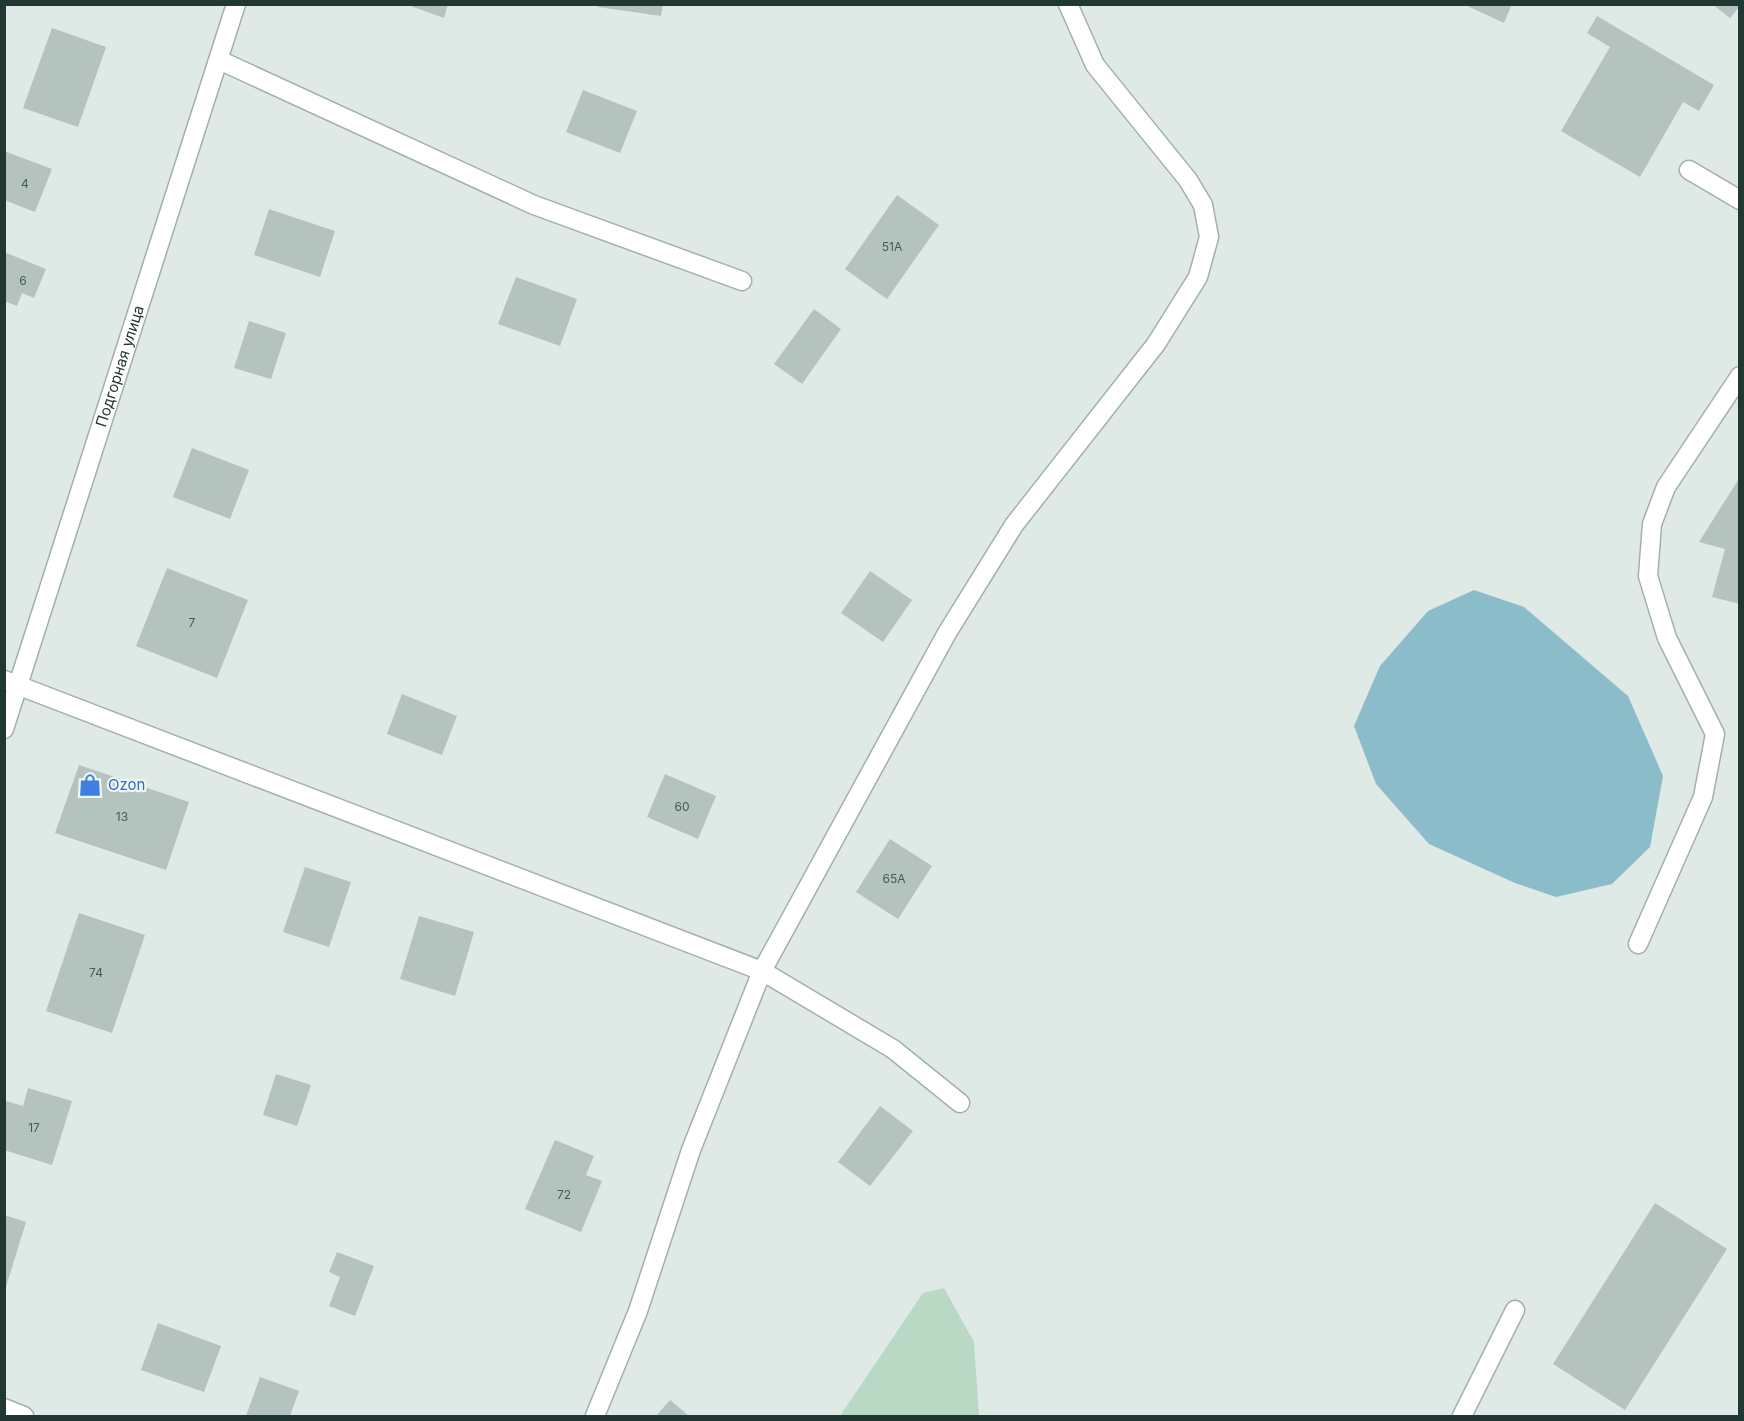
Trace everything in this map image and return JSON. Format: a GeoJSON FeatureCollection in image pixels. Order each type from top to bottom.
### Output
{"type":"FeatureCollection","features":[{"type":"Feature","properties":{"kind":"street","name":"Подгорная улица"},"geometry":{"type":"LineString","coordinates":[[4,729],[11,683],[236,4]]}},
{"type":"Feature","properties":{"kind":"street"},"geometry":{"type":"LineString","coordinates":[[595,1416],[638,1311],[691,1150],[762,970],[947,633],[1014,525],[1156,344],[1198,277],[1209,237],[1203,205],[1188,180],[1095,65],[1068,4]]}},
{"type":"Feature","properties":{"kind":"street"},"geometry":{"type":"LineString","coordinates":[[219,60],[534,206],[742,281]]}},
{"type":"Feature","properties":{"kind":"street"},"geometry":{"type":"LineString","coordinates":[[1689,170],[1740,200]]}},
{"type":"Feature","properties":{"kind":"street"},"geometry":{"type":"LineString","coordinates":[[1638,944],[1703,797],[1715,734],[1667,638],[1648,576],[1652,524],[1666,487],[1740,376]]}},
{"type":"Feature","properties":{"kind":"street"},"geometry":{"type":"LineString","coordinates":[[11,683],[762,970],[893,1049],[960,1103]]}},
{"type":"Feature","properties":{"kind":"street"},"geometry":{"type":"LineString","coordinates":[[1462,1416],[1515,1310]]}},
{"type":"Feature","properties":{"kind":"street"},"geometry":{"type":"LineString","coordinates":[[4,1408],[24,1416]]}},
{"type":"Feature","properties":{"kind":"green space"},"geometry":{"type":"Polygon","coordinates":[[[944,1288],[974,1342],[979,1416],[840,1416],[923,1293],[944,1288]]]}},
{"type":"Feature","properties":{"kind":"water"},"geometry":{"type":"Polygon","coordinates":[[[1474,590],[1524,607],[1628,696],[1663,776],[1650,847],[1612,884],[1556,897],[1515,883],[1429,844],[1376,784],[1354,726],[1380,666],[1428,611],[1474,590]]]}},
{"type":"Feature","properties":{"kind":"building"},"geometry":{"type":"Polygon","coordinates":[[[405,4],[448,4],[444,18],[405,4]]]}},
{"type":"Feature","properties":{"kind":"building"},"geometry":{"type":"Polygon","coordinates":[[[598,4],[663,4],[661,16],[598,7],[598,4]]]}},
{"type":"Feature","properties":{"kind":"building"},"geometry":{"type":"Polygon","coordinates":[[[1463,4],[1512,4],[1504,23],[1463,4]]]}},
{"type":"Feature","properties":{"kind":"building"},"geometry":{"type":"Polygon","coordinates":[[[1712,4],[1740,4],[1740,6],[1730,18],[1712,4]]]}},
{"type":"Feature","properties":{"kind":"building"},"geometry":{"type":"Polygon","coordinates":[[[1597,16],[1714,85],[1699,111],[1683,102],[1640,177],[1561,131],[1610,47],[1587,33],[1597,16]]]}},
{"type":"Feature","properties":{"kind":"building"},"geometry":{"type":"Polygon","coordinates":[[[52,28],[106,47],[78,127],[23,108],[52,28]]]}},
{"type":"Feature","properties":{"kind":"building"},"geometry":{"type":"Polygon","coordinates":[[[583,90],[637,111],[620,153],[566,132],[583,90]]]}},
{"type":"Feature","properties":{"kind":"building"},"geometry":{"type":"Polygon","coordinates":[[[4,151],[52,169],[35,212],[4,200],[4,151]]]}},
{"type":"Feature","properties":{"kind":"building"},"geometry":{"type":"Polygon","coordinates":[[[897,195],[939,225],[887,299],[845,269],[897,195]]]}},
{"type":"Feature","properties":{"kind":"building"},"geometry":{"type":"Polygon","coordinates":[[[269,209],[335,231],[320,277],[254,255],[269,209]]]}},
{"type":"Feature","properties":{"kind":"building"},"geometry":{"type":"Polygon","coordinates":[[[4,252],[46,269],[34,298],[22,293],[17,306],[4,301],[4,252]]]}},
{"type":"Feature","properties":{"kind":"building"},"geometry":{"type":"Polygon","coordinates":[[[516,277],[577,299],[560,346],[498,324],[516,277]]]}},
{"type":"Feature","properties":{"kind":"building"},"geometry":{"type":"Polygon","coordinates":[[[814,309],[841,329],[802,384],[774,364],[814,309]]]}},
{"type":"Feature","properties":{"kind":"building"},"geometry":{"type":"Polygon","coordinates":[[[249,321],[286,333],[271,379],[234,368],[249,321]]]}},
{"type":"Feature","properties":{"kind":"building"},"geometry":{"type":"Polygon","coordinates":[[[192,448],[249,470],[230,519],[173,497],[192,448]]]}},
{"type":"Feature","properties":{"kind":"building"},"geometry":{"type":"Polygon","coordinates":[[[1740,477],[1740,604],[1712,597],[1725,549],[1699,542],[1740,477]]]}},
{"type":"Feature","properties":{"kind":"building"},"geometry":{"type":"Polygon","coordinates":[[[167,568],[248,600],[217,678],[136,646],[167,568]]]}},
{"type":"Feature","properties":{"kind":"building"},"geometry":{"type":"Polygon","coordinates":[[[870,571],[912,600],[883,642],[841,613],[870,571]]]}},
{"type":"Feature","properties":{"kind":"building"},"geometry":{"type":"Polygon","coordinates":[[[402,694],[457,716],[442,755],[387,734],[402,694]]]}},
{"type":"Feature","properties":{"kind":"building"},"geometry":{"type":"Polygon","coordinates":[[[79,765],[189,802],[166,870],[55,833],[79,765]]]}},
{"type":"Feature","properties":{"kind":"building"},"geometry":{"type":"Polygon","coordinates":[[[665,774],[716,796],[698,839],[647,817],[665,774]]]}},
{"type":"Feature","properties":{"kind":"building"},"geometry":{"type":"Polygon","coordinates":[[[890,839],[932,866],[898,919],[856,892],[890,839]]]}},
{"type":"Feature","properties":{"kind":"building"},"geometry":{"type":"Polygon","coordinates":[[[305,867],[351,882],[329,947],[283,932],[305,867]]]}},
{"type":"Feature","properties":{"kind":"building"},"geometry":{"type":"Polygon","coordinates":[[[79,913],[145,935],[112,1033],[46,1011],[79,913]]]}},
{"type":"Feature","properties":{"kind":"building"},"geometry":{"type":"Polygon","coordinates":[[[419,916],[474,932],[455,996],[400,979],[419,916]]]}},
{"type":"Feature","properties":{"kind":"building"},"geometry":{"type":"Polygon","coordinates":[[[276,1074],[311,1085],[297,1126],[263,1115],[276,1074]]]}},
{"type":"Feature","properties":{"kind":"building"},"geometry":{"type":"Polygon","coordinates":[[[28,1088],[72,1101],[52,1165],[4,1150],[6,1101],[23,1106],[28,1088]]]}},
{"type":"Feature","properties":{"kind":"building"},"geometry":{"type":"Polygon","coordinates":[[[880,1106],[913,1131],[870,1186],[838,1162],[880,1106]]]}},
{"type":"Feature","properties":{"kind":"building"},"geometry":{"type":"Polygon","coordinates":[[[555,1140],[594,1156],[586,1175],[602,1181],[581,1232],[525,1209],[555,1140]]]}},
{"type":"Feature","properties":{"kind":"building"},"geometry":{"type":"Polygon","coordinates":[[[1655,1203],[1727,1249],[1625,1410],[1553,1364],[1655,1203]]]}},
{"type":"Feature","properties":{"kind":"building"},"geometry":{"type":"Polygon","coordinates":[[[4,1215],[26,1222],[5,1290],[4,1290],[4,1215]]]}},
{"type":"Feature","properties":{"kind":"building"},"geometry":{"type":"Polygon","coordinates":[[[337,1252],[374,1266],[355,1316],[329,1306],[340,1277],[329,1272],[337,1252]]]}},
{"type":"Feature","properties":{"kind":"building"},"geometry":{"type":"Polygon","coordinates":[[[158,1323],[221,1346],[204,1392],[141,1370],[158,1323]]]}},
{"type":"Feature","properties":{"kind":"building"},"geometry":{"type":"Polygon","coordinates":[[[260,1377],[299,1391],[290,1416],[246,1416],[260,1377]]]}},
{"type":"Feature","properties":{"kind":"building"},"geometry":{"type":"Polygon","coordinates":[[[670,1400],[689,1416],[656,1416],[670,1400]]]}},
{"type":"Feature","properties":{"kind":"place","name":"Ozon"},"geometry":{"type":"Point","coordinates":[90,785]}}]}
